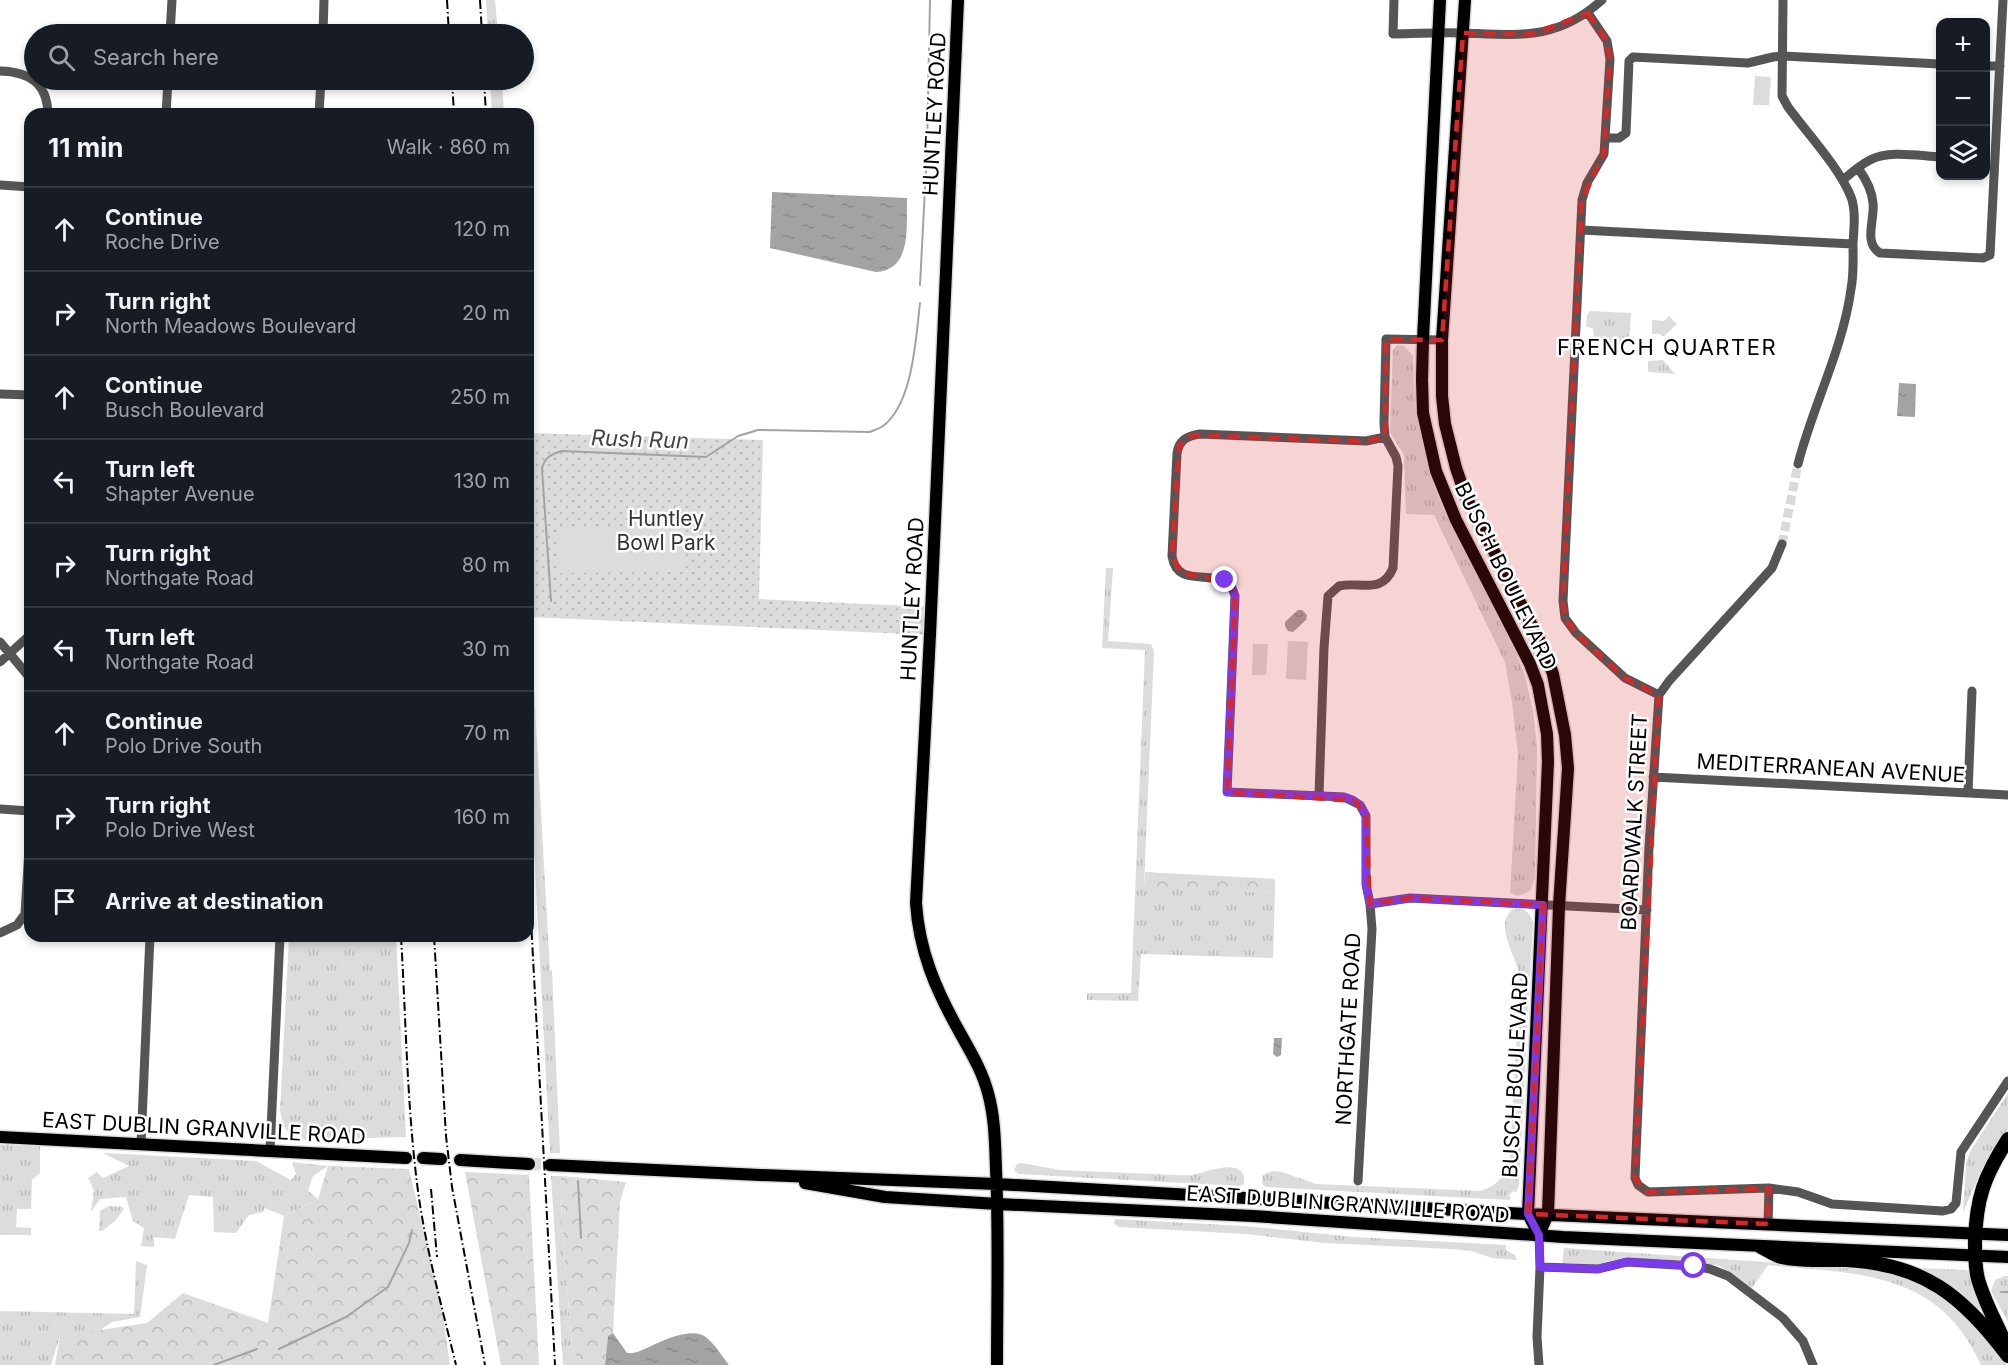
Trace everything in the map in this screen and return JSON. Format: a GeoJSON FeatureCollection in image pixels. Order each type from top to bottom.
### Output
{"type":"FeatureCollection","features":[{"type":"Feature","properties":{"kind":"highway"},"geometry":{"type":"LineString","coordinates":[[2008,1139],[1986,1176],[1977,1206],[1975,1255],[1977,1276],[2008,1350]]}},
{"type":"Feature","properties":{"kind":"highway"},"geometry":{"type":"LineString","coordinates":[[1761,1247],[1782,1257],[1870,1261],[1912,1273],[1934,1283],[1963,1304],[1989,1330],[2008,1356]]}},
{"type":"Feature","properties":{"kind":"main road","name":"HUNTLEY ROAD"},"geometry":{"type":"LineString","coordinates":[[958,0],[916,903],[919,938],[929,972],[974,1057],[988,1092],[994,1122],[998,1204],[997,1365]]}},
{"type":"Feature","properties":{"kind":"main road","name":"BUSCH BOULEVARD"},"geometry":{"type":"LineString","coordinates":[[1440,0],[1423,339],[1423,413],[1436,471],[1456,519],[1530,664],[1538,685],[1547,734],[1543,905],[1528,1214]]}},
{"type":"Feature","properties":{"kind":"main road","name":"BUSCH BOULEVARD"},"geometry":{"type":"LineString","coordinates":[[1465,0],[1442,340],[1444,424],[1466,497],[1545,651],[1561,705],[1568,768],[1559,906],[1548,1214],[1539,1235]]}},
{"type":"Feature","properties":{"kind":"main road","name":"EAST DUBLIN GRANVILLE ROAD"},"geometry":{"type":"LineString","coordinates":[[0,1137],[406,1158]]}},
{"type":"Feature","properties":{"kind":"main road"},"geometry":{"type":"LineString","coordinates":[[423,1158],[441,1159]]}},
{"type":"Feature","properties":{"kind":"main road"},"geometry":{"type":"LineString","coordinates":[[460,1160],[529,1164]]}},
{"type":"Feature","properties":{"kind":"main road","name":"EAST DUBLIN GRANVILLE ROAD"},"geometry":{"type":"LineString","coordinates":[[550,1165],[996,1184],[1528,1214],[2008,1235]]}},
{"type":"Feature","properties":{"kind":"main road","name":"EAST DUBLIN GRANVILLE ROAD"},"geometry":{"type":"LineString","coordinates":[[760,1175],[885,1197],[1253,1216],[1761,1247],[2008,1257]]}},
{"type":"Feature","properties":{"kind":"main road"},"geometry":{"type":"LineString","coordinates":[[1528,1214],[1539,1235]]}},
{"type":"Feature","properties":{"kind":"street"},"geometry":{"type":"LineString","coordinates":[[171,24],[172,0]]}},
{"type":"Feature","properties":{"kind":"street"},"geometry":{"type":"LineString","coordinates":[[323,24],[324,0]]}},
{"type":"Feature","properties":{"kind":"street"},"geometry":{"type":"LineString","coordinates":[[1394,0],[1393,34],[1438,32],[1509,36],[1550,30],[1587,13],[1602,0]]}},
{"type":"Feature","properties":{"kind":"street"},"geometry":{"type":"LineString","coordinates":[[1783,0],[1782,96],[1843,180],[1852,199],[1851,288],[1840,336],[1804,438],[1798,464]]}},
{"type":"Feature","properties":{"kind":"street"},"geometry":{"type":"LineString","coordinates":[[1858,168],[1870,189],[1873,205],[1870,239],[1875,250],[1880,253],[1987,257],[1992,251],[2003,0]]}},
{"type":"Feature","properties":{"kind":"street","name":"BOARDWALK STREET"},"geometry":{"type":"LineString","coordinates":[[1587,13],[1607,41],[1610,59],[1604,154],[1587,183],[1581,230],[1563,601],[1566,618],[1576,633],[1625,678],[1659,695],[1653,777],[1635,1178],[1638,1185],[1648,1192],[1769,1188]]}},
{"type":"Feature","properties":{"kind":"street"},"geometry":{"type":"LineString","coordinates":[[1606,138],[1619,138],[1626,133],[1629,61],[1633,57],[1748,63],[1783,56],[1936,64]]}},
{"type":"Feature","properties":{"kind":"street"},"geometry":{"type":"LineString","coordinates":[[1990,66],[2000,66]]}},
{"type":"Feature","properties":{"kind":"street"},"geometry":{"type":"LineString","coordinates":[[0,70],[24,75]]}},
{"type":"Feature","properties":{"kind":"street"},"geometry":{"type":"LineString","coordinates":[[42,90],[46,96],[47,108]]}},
{"type":"Feature","properties":{"kind":"street"},"geometry":{"type":"LineString","coordinates":[[166,108],[167,90]]}},
{"type":"Feature","properties":{"kind":"street"},"geometry":{"type":"LineString","coordinates":[[319,108],[320,90]]}},
{"type":"Feature","properties":{"kind":"street"},"geometry":{"type":"LineString","coordinates":[[1843,180],[1867,161],[1887,155],[1936,157]]}},
{"type":"Feature","properties":{"kind":"street"},"geometry":{"type":"LineString","coordinates":[[1990,159],[1996,159]]}},
{"type":"Feature","properties":{"kind":"street"},"geometry":{"type":"LineString","coordinates":[[0,185],[24,187]]}},
{"type":"Feature","properties":{"kind":"street"},"geometry":{"type":"LineString","coordinates":[[1581,230],[1853,244]]}},
{"type":"Feature","properties":{"kind":"street"},"geometry":{"type":"LineString","coordinates":[[1318,795],[1328,596],[1339,586],[1381,583],[1393,568],[1398,466],[1396,457],[1385,437],[1386,339],[1442,340]]}},
{"type":"Feature","properties":{"kind":"street"},"geometry":{"type":"LineString","coordinates":[[0,394],[24,395]]}},
{"type":"Feature","properties":{"kind":"street","name":"NORTHGATE ROAD"},"geometry":{"type":"LineString","coordinates":[[1358,1181],[1372,929],[1366,884],[1364,810],[1349,798],[1227,792],[1235,596],[1232,587],[1225,580],[1185,575],[1173,561],[1177,453],[1184,439],[1200,434],[1366,441],[1385,437]]}},
{"type":"Feature","properties":{"kind":"street"},"geometry":{"type":"LineString","coordinates":[[1659,695],[1669,681],[1772,568],[1782,544]]}},
{"type":"Feature","properties":{"kind":"street"},"geometry":{"type":"LineString","coordinates":[[0,662],[24,640]]}},
{"type":"Feature","properties":{"kind":"street"},"geometry":{"type":"LineString","coordinates":[[0,642],[24,670]]}},
{"type":"Feature","properties":{"kind":"street"},"geometry":{"type":"LineString","coordinates":[[1968,793],[1972,691]]}},
{"type":"Feature","properties":{"kind":"street","name":"MEDITERRANEAN AVENUE"},"geometry":{"type":"LineString","coordinates":[[1653,777],[2008,795]]}},
{"type":"Feature","properties":{"kind":"street"},"geometry":{"type":"LineString","coordinates":[[0,810],[24,811]]}},
{"type":"Feature","properties":{"kind":"street"},"geometry":{"type":"LineString","coordinates":[[1370,904],[1410,898],[1647,910]]}},
{"type":"Feature","properties":{"kind":"street"},"geometry":{"type":"LineString","coordinates":[[0,933],[17,925],[24,915]]}},
{"type":"Feature","properties":{"kind":"street"},"geometry":{"type":"LineString","coordinates":[[141,1144],[150,942]]}},
{"type":"Feature","properties":{"kind":"street"},"geometry":{"type":"LineString","coordinates":[[270,1151],[280,942]]}},
{"type":"Feature","properties":{"kind":"street"},"geometry":{"type":"LineString","coordinates":[[1767,1224],[1769,1188],[1798,1192],[1832,1204],[1943,1211],[1951,1209],[1956,1203],[1962,1152],[2008,1081]]}},
{"type":"Feature","properties":{"kind":"street"},"geometry":{"type":"LineString","coordinates":[[1539,1235],[1537,1337],[1539,1365]]}},
{"type":"Feature","properties":{"kind":"street"},"geometry":{"type":"LineString","coordinates":[[1540,1267],[1598,1269],[1627,1262],[1710,1269],[1728,1276],[1783,1318],[1803,1341],[1813,1365]]}},
{"type":"Feature","properties":{"kind":"highlighted area"},"geometry":{"type":"Polygon","coordinates":[[[1588,13],[1607,41],[1610,59],[1604,154],[1582,200],[1563,601],[1565,618],[1576,633],[1625,678],[1659,695],[1635,1178],[1648,1192],[1769,1188],[1768,1224],[1528,1214],[1543,905],[1410,898],[1370,904],[1366,816],[1355,801],[1227,792],[1235,596],[1225,581],[1181,573],[1172,556],[1179,445],[1192,435],[1366,441],[1385,437],[1386,339],[1442,340],[1463,33],[1532,34],[1588,13]]]}},
{"type":"Feature","properties":{"kind":"green space"},"geometry":{"type":"Polygon","coordinates":[[[486,0],[495,0],[497,24],[487,24],[486,0]]]}},
{"type":"Feature","properties":{"kind":"green space"},"geometry":{"type":"Polygon","coordinates":[[[1755,76],[1771,77],[1769,105],[1753,105],[1755,76]]]}},
{"type":"Feature","properties":{"kind":"green space"},"geometry":{"type":"Polygon","coordinates":[[[491,90],[503,90],[504,108],[492,108],[491,90]]]}},
{"type":"Feature","properties":{"kind":"green space"},"geometry":{"type":"Polygon","coordinates":[[[1590,311],[1631,313],[1629,344],[1590,342],[1590,337],[1594,336],[1593,329],[1586,326],[1587,315],[1590,311]]]}},
{"type":"Feature","properties":{"kind":"green space"},"geometry":{"type":"Polygon","coordinates":[[[1669,316],[1677,324],[1664,336],[1652,334],[1652,320],[1664,321],[1669,316]]]}},
{"type":"Feature","properties":{"kind":"green space"},"geometry":{"type":"Polygon","coordinates":[[[1397,345],[1404,346],[1413,356],[1415,409],[1434,486],[1442,507],[1515,651],[1525,676],[1533,711],[1537,747],[1535,877],[1530,891],[1518,896],[1510,893],[1518,754],[1505,662],[1434,515],[1406,514],[1404,455],[1390,432],[1393,350],[1397,345]]]}},
{"type":"Feature","properties":{"kind":"green space"},"geometry":{"type":"Polygon","coordinates":[[[1663,360],[1675,374],[1648,372],[1648,361],[1663,360]]]}},
{"type":"Feature","properties":{"kind":"green space","name":"Huntley Bowl Park"},"geometry":{"type":"Polygon","coordinates":[[[534,433],[763,440],[759,599],[931,607],[930,635],[534,617],[534,433]]]}},
{"type":"Feature","properties":{"kind":"green space"},"geometry":{"type":"Polygon","coordinates":[[[683,527],[683,572],[560,573],[560,528],[683,527]]]}},
{"type":"Feature","properties":{"kind":"green space"},"geometry":{"type":"Polygon","coordinates":[[[1106,568],[1113,568],[1108,641],[1151,644],[1154,651],[1144,886],[1275,893],[1273,958],[1141,954],[1138,1001],[1087,1000],[1087,993],[1131,993],[1145,650],[1102,648],[1106,568]]]}},
{"type":"Feature","properties":{"kind":"green space"},"geometry":{"type":"Polygon","coordinates":[[[1288,641],[1308,642],[1306,680],[1286,679],[1288,641]]]}},
{"type":"Feature","properties":{"kind":"green space"},"geometry":{"type":"Polygon","coordinates":[[[1253,644],[1268,644],[1266,675],[1252,675],[1253,644]]]}},
{"type":"Feature","properties":{"kind":"green space"},"geometry":{"type":"Polygon","coordinates":[[[534,689],[550,970],[552,971],[560,1153],[550,1153],[534,848],[534,689]]]}},
{"type":"Feature","properties":{"kind":"green space"},"geometry":{"type":"Polygon","coordinates":[[[1145,872],[1275,879],[1275,893],[1144,887],[1145,872]]]}},
{"type":"Feature","properties":{"kind":"green space"},"geometry":{"type":"Polygon","coordinates":[[[1514,909],[1527,912],[1533,923],[1519,1184],[1516,1193],[1513,1191],[1509,1195],[1511,1198],[1509,1200],[1266,1187],[1262,1184],[1263,1175],[1272,1171],[1282,1172],[1316,1184],[1480,1191],[1492,1186],[1500,1179],[1510,1158],[1520,977],[1505,931],[1505,922],[1514,909]]]}},
{"type":"Feature","properties":{"kind":"green space"},"geometry":{"type":"Polygon","coordinates":[[[289,942],[396,942],[406,1137],[295,1140],[284,1127],[280,1111],[289,942]]]}},
{"type":"Feature","properties":{"kind":"green space"},"geometry":{"type":"Polygon","coordinates":[[[2008,1093],[2008,1129],[1984,1165],[1963,1212],[1966,1163],[1971,1150],[2008,1093]]]}},
{"type":"Feature","properties":{"kind":"green space"},"geometry":{"type":"Polygon","coordinates":[[[0,1145],[40,1146],[40,1173],[32,1180],[31,1209],[17,1209],[16,1227],[31,1228],[31,1235],[0,1235],[0,1145]]]}},
{"type":"Feature","properties":{"kind":"green space"},"geometry":{"type":"Polygon","coordinates":[[[103,1153],[256,1161],[291,1180],[296,1174],[292,1162],[328,1166],[313,1176],[308,1191],[318,1199],[284,1216],[265,1208],[263,1212],[249,1215],[236,1233],[214,1232],[213,1197],[189,1195],[175,1239],[154,1237],[154,1247],[141,1246],[144,1228],[133,1221],[126,1197],[100,1199],[91,1212],[94,1190],[88,1178],[97,1172],[103,1178],[129,1166],[103,1153]]]}},
{"type":"Feature","properties":{"kind":"green space"},"geometry":{"type":"Polygon","coordinates":[[[1017,1164],[1060,1170],[1184,1175],[1194,1175],[1226,1167],[1240,1170],[1244,1184],[1240,1186],[1018,1174],[1014,1170],[1017,1164]]]}},
{"type":"Feature","properties":{"kind":"green space"},"geometry":{"type":"Polygon","coordinates":[[[328,1166],[409,1169],[442,1309],[450,1365],[55,1365],[60,1336],[147,1323],[183,1293],[268,1323],[284,1216],[318,1199],[328,1166]]]}},
{"type":"Feature","properties":{"kind":"green space"},"geometry":{"type":"Polygon","coordinates":[[[465,1172],[529,1175],[539,1365],[501,1365],[465,1172]]]}},
{"type":"Feature","properties":{"kind":"green space"},"geometry":{"type":"Polygon","coordinates":[[[551,1176],[561,1176],[562,1225],[572,1346],[579,1365],[563,1365],[551,1176]]]}},
{"type":"Feature","properties":{"kind":"green space"},"geometry":{"type":"Polygon","coordinates":[[[561,1176],[626,1182],[620,1202],[613,1333],[608,1337],[605,1365],[579,1365],[572,1346],[562,1225],[561,1176]]]}},
{"type":"Feature","properties":{"kind":"green space"},"geometry":{"type":"Polygon","coordinates":[[[109,1206],[124,1209],[115,1221],[99,1231],[100,1211],[109,1206]]]}},
{"type":"Feature","properties":{"kind":"green space"},"geometry":{"type":"Polygon","coordinates":[[[1115,1219],[1244,1226],[1354,1237],[1506,1245],[1506,1250],[1515,1255],[1517,1260],[1492,1258],[1471,1251],[1452,1249],[1325,1243],[1246,1234],[1118,1227],[1114,1223],[1115,1219]]]}},
{"type":"Feature","properties":{"kind":"green space"},"geometry":{"type":"Polygon","coordinates":[[[1564,1248],[1865,1269],[1894,1274],[1926,1286],[1953,1304],[1977,1326],[2006,1365],[1981,1365],[1963,1334],[1943,1311],[1919,1294],[1892,1283],[1833,1271],[1768,1265],[1752,1288],[1720,1266],[1709,1264],[1626,1259],[1598,1265],[1562,1263],[1564,1248]]]}},
{"type":"Feature","properties":{"kind":"green space"},"geometry":{"type":"Polygon","coordinates":[[[136,1261],[147,1265],[140,1317],[112,1322],[96,1333],[60,1336],[51,1365],[0,1365],[0,1311],[134,1314],[136,1261]]]}},
{"type":"Feature","properties":{"kind":"green space"},"geometry":{"type":"Polygon","coordinates":[[[1919,1268],[1966,1270],[1969,1272],[1982,1309],[1979,1310],[1963,1297],[1918,1270],[1919,1268]]]}},
{"type":"Feature","properties":{"kind":"green space"},"geometry":{"type":"Polygon","coordinates":[[[2008,1276],[2008,1322],[1991,1291],[1995,1280],[2008,1276]]]}},
{"type":"Feature","properties":{"kind":"water"},"geometry":{"type":"Polygon","coordinates":[[[772,192],[907,198],[907,232],[902,255],[888,269],[876,272],[770,248],[772,192]]]}},
{"type":"Feature","properties":{"kind":"water"},"geometry":{"type":"Polygon","coordinates":[[[1899,383],[1916,384],[1915,417],[1897,416],[1899,383]]]}},
{"type":"Feature","properties":{"kind":"water"},"geometry":{"type":"Polygon","coordinates":[[[1298,610],[1302,610],[1307,615],[1306,620],[1293,632],[1288,631],[1285,622],[1298,610]]]}},
{"type":"Feature","properties":{"kind":"water"},"geometry":{"type":"Polygon","coordinates":[[[1274,1038],[1282,1038],[1281,1055],[1277,1057],[1273,1054],[1274,1038]]]}},
{"type":"Feature","properties":{"kind":"water"},"geometry":{"type":"Polygon","coordinates":[[[613,1333],[627,1353],[630,1353],[639,1352],[679,1335],[695,1333],[708,1339],[729,1365],[605,1365],[608,1336],[613,1333]]]}},
{"type":"Feature","properties":{"kind":"waterway","name":"Rush Run"},"geometry":{"type":"LineString","coordinates":[[920,285],[927,150],[930,0]]}},
{"type":"Feature","properties":{"kind":"waterway","name":"Rush Run"},"geometry":{"type":"LineString","coordinates":[[551,601],[542,469],[549,457],[562,451],[706,457],[738,436],[758,430],[870,432],[878,429],[893,416],[907,386],[920,303]]}},
{"type":"Feature","properties":{"kind":"waterway","name":"Rush Run"},"geometry":{"type":"LineString","coordinates":[[578,1181],[581,1238]]}},
{"type":"Feature","properties":{"kind":"waterway","name":"Rush Run"},"geometry":{"type":"LineString","coordinates":[[279,1349],[346,1317],[388,1287],[409,1243],[412,1230]]}},
{"type":"Feature","properties":{"kind":"waterway"},"geometry":{"type":"LineString","coordinates":[[2001,1292],[2008,1292]]}},
{"type":"Feature","properties":{"kind":"waterway","name":"Rush Run"},"geometry":{"type":"LineString","coordinates":[[214,1365],[257,1349]]}},
{"type":"Feature","properties":{"kind":"tunnel"},"geometry":{"type":"LineString","coordinates":[[1782,544],[1798,464]]}},
{"type":"Feature","properties":{"kind":"tunnel"},"geometry":{"type":"LineString","coordinates":[[529,1164],[550,1165]]}},
{"type":"Feature","properties":{"kind":"railway"},"geometry":{"type":"LineString","coordinates":[[447,0],[448,24]]}},
{"type":"Feature","properties":{"kind":"railway"},"geometry":{"type":"LineString","coordinates":[[480,0],[481,24]]}},
{"type":"Feature","properties":{"kind":"railway"},"geometry":{"type":"LineString","coordinates":[[453,90],[454,108]]}},
{"type":"Feature","properties":{"kind":"railway"},"geometry":{"type":"LineString","coordinates":[[485,90],[486,108]]}},
{"type":"Feature","properties":{"kind":"railway"},"geometry":{"type":"LineString","coordinates":[[401,942],[409,1096],[418,1191],[430,1257],[456,1365]]}},
{"type":"Feature","properties":{"kind":"railway"},"geometry":{"type":"LineString","coordinates":[[434,942],[446,1136],[452,1187],[485,1365]]}},
{"type":"Feature","properties":{"kind":"railway"},"geometry":{"type":"LineString","coordinates":[[532,942],[555,1365]]}},
{"type":"Feature","properties":{"kind":"railway"},"geometry":{"type":"LineString","coordinates":[[431,1189],[437,1257]]}},
{"type":"Feature","properties":{"kind":"district","name":"FRENCH QUARTER"},"geometry":{"type":"Point","coordinates":[1667,347]}},
{"type":"Feature","properties":{"kind":"route"},"geometry":{"type":"LineString","coordinates":[[1225,580],[1232,587],[1235,596],[1227,792],[1318,795],[1344,797],[1355,801],[1364,810],[1366,816],[1366,884],[1370,904],[1410,898],[1543,905],[1528,1214],[1539,1235],[1540,1267],[1585,1270],[1627,1262],[1694,1266]]}}]}
